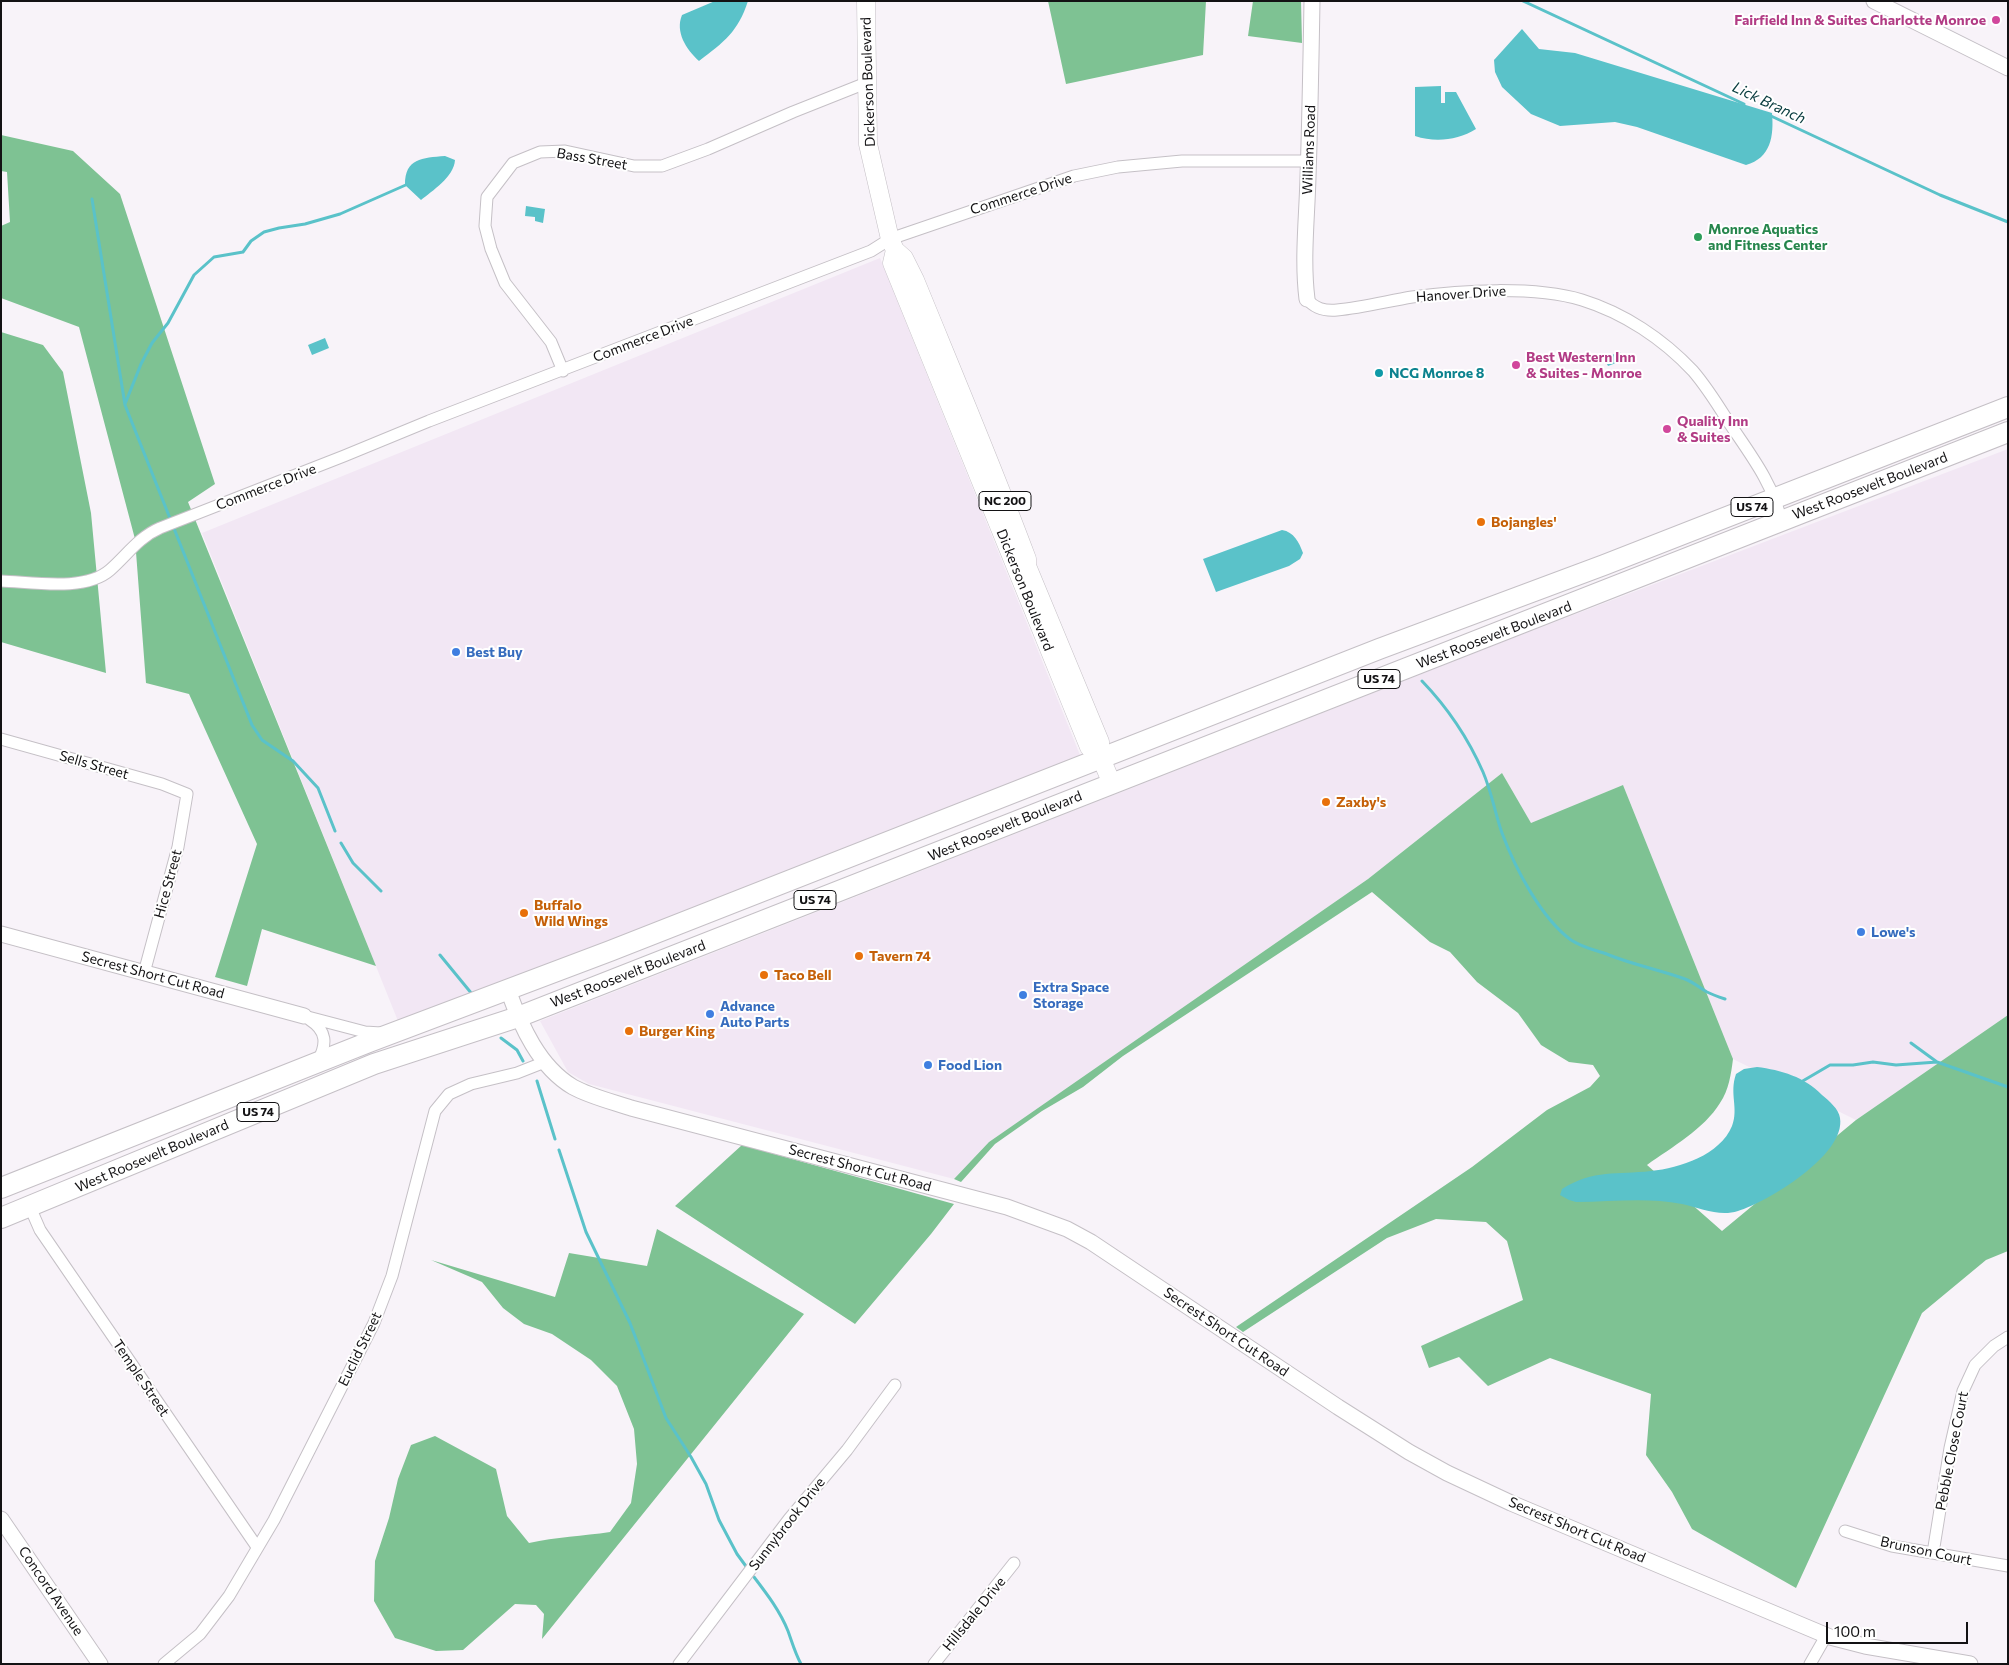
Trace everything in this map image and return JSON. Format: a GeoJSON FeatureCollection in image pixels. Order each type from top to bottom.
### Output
{"type":"FeatureCollection","features":[{"type":"Feature","properties":{"kind":"highway","name":"West Roosevelt Boulevard"},"geometry":{"type":"LineString","coordinates":[[1,1188],[1372,652],[1538,590],[2008,407]]}},
{"type":"Feature","properties":{"kind":"highway","name":"West Roosevelt Boulevard"},"geometry":{"type":"LineString","coordinates":[[1,1218],[374,1064],[518,1017],[2008,432]]}},
{"type":"Feature","properties":{"kind":"highway"},"geometry":{"type":"LineString","coordinates":[[1425,661],[1472,635],[1534,606],[1542,599],[1538,590]]}},
{"type":"Feature","properties":{"kind":"highway"},"geometry":{"type":"LineString","coordinates":[[1,1173],[16,1175],[40,1173]]}},
{"type":"Feature","properties":{"kind":"main road","name":"Dickerson Boulevard"},"geometry":{"type":"LineString","coordinates":[[866,1],[868,144],[893,245],[892,264],[1089,747],[1101,758]]}},
{"type":"Feature","properties":{"kind":"main road","name":"Williams Road"},"geometry":{"type":"LineString","coordinates":[[1307,299],[1304,240],[1309,162],[1312,1]]}},
{"type":"Feature","properties":{"kind":"main road"},"geometry":{"type":"LineString","coordinates":[[1874,1],[2008,68]]}},
{"type":"Feature","properties":{"kind":"main road","name":"Dickerson Boulevard"},"geometry":{"type":"LineString","coordinates":[[893,245],[904,258],[915,280],[990,461],[1027,559],[1027,566],[1100,742],[1101,758],[1112,784]]}},
{"type":"Feature","properties":{"kind":"main road","name":"NC 200"},"geometry":{"type":"LineString","coordinates":[[994,514],[1002,524],[1021,563],[1027,566]]}},
{"type":"Feature","properties":{"kind":"main road","name":"Secrest Short Cut Road"},"geometry":{"type":"LineString","coordinates":[[1,934],[304,1016]]}},
{"type":"Feature","properties":{"kind":"main road","name":"Secrest Short Cut Road"},"geometry":{"type":"LineString","coordinates":[[508,990],[518,1017],[544,1062],[574,1088],[631,1108],[1007,1208],[1067,1229],[1091,1242],[1338,1407],[1447,1474],[1511,1503],[1826,1636],[1865,1646],[1970,1664]]}},
{"type":"Feature","properties":{"kind":"main road","name":"Concord Avenue"},"geometry":{"type":"LineString","coordinates":[[1,1519],[100,1664]]}},
{"type":"Feature","properties":{"kind":"street","name":"Bass Street"},"geometry":{"type":"LineString","coordinates":[[563,371],[551,342],[505,283],[491,250],[485,226],[487,197],[514,163],[540,152],[564,152],[634,166],[662,166],[708,149],[866,83]]}},
{"type":"Feature","properties":{"kind":"street","name":"Commerce Drive"},"geometry":{"type":"LineString","coordinates":[[1,581],[79,583],[94,580],[109,571],[146,534],[160,528],[429,421],[871,251],[893,245],[1074,176],[1109,169],[1182,161],[1309,162]]}},
{"type":"Feature","properties":{"kind":"street","name":"Hanover Drive"},"geometry":{"type":"LineString","coordinates":[[1307,299],[1313,307],[1338,310],[1414,297],[1483,291],[1513,291],[1573,298],[1620,316],[1644,329],[1693,372],[1748,451],[1775,498],[1781,521]]}},
{"type":"Feature","properties":{"kind":"street","name":"Sells Street"},"geometry":{"type":"LineString","coordinates":[[1,739],[162,784],[187,794]]}},
{"type":"Feature","properties":{"kind":"street","name":"Hice Street"},"geometry":{"type":"LineString","coordinates":[[144,973],[178,846],[187,794]]}},
{"type":"Feature","properties":{"kind":"street","name":"Secrest Short Cut Road"},"geometry":{"type":"LineString","coordinates":[[304,1016],[365,1032],[393,1034]]}},
{"type":"Feature","properties":{"kind":"street","name":"Secrest Short Cut Road"},"geometry":{"type":"LineString","coordinates":[[304,1016],[318,1026],[324,1037],[324,1049],[317,1063]]}},
{"type":"Feature","properties":{"kind":"street","name":"Euclid Street"},"geometry":{"type":"LineString","coordinates":[[164,1664],[200,1634],[229,1596],[274,1520],[374,1323],[392,1276],[435,1111],[449,1094],[471,1084],[517,1073],[544,1062]]}},
{"type":"Feature","properties":{"kind":"street","name":"Temple Street"},"geometry":{"type":"LineString","coordinates":[[30,1207],[40,1230],[257,1547]]}},
{"type":"Feature","properties":{"kind":"street","name":"Pebble Close Court"},"geometry":{"type":"LineString","coordinates":[[1933,1553],[1950,1448],[1963,1391],[1975,1366],[1994,1346],[2008,1337]]}},
{"type":"Feature","properties":{"kind":"street","name":"Sunnybrook Drive"},"geometry":{"type":"LineString","coordinates":[[680,1664],[789,1519],[846,1450],[895,1385]]}},
{"type":"Feature","properties":{"kind":"street","name":"Brunson Court"},"geometry":{"type":"LineString","coordinates":[[1845,1531],[1892,1546],[2008,1566]]}},
{"type":"Feature","properties":{"kind":"street","name":"Hillsdale Drive"},"geometry":{"type":"LineString","coordinates":[[934,1664],[1014,1563]]}},
{"type":"Feature","properties":{"kind":"street"},"geometry":{"type":"LineString","coordinates":[[1810,1664],[1826,1636]]}},
{"type":"Feature","properties":{"kind":"shaded area"},"geometry":{"type":"Polygon","coordinates":[[[880,258],[1080,755],[402,1031],[202,533],[880,258]]]}},
{"type":"Feature","properties":{"kind":"shaded area"},"geometry":{"type":"Polygon","coordinates":[[[2008,449],[2008,1015],[1856,1120],[1733,1059],[1623,785],[1531,824],[1502,773],[1368,879],[989,1142],[954,1179],[589,1084],[568,1072],[540,1021],[1505,641],[2008,449]]]}},
{"type":"Feature","properties":{"kind":"green space"},"geometry":{"type":"Polygon","coordinates":[[[1048,1],[1206,1],[1203,55],[1066,84],[1048,1]]]}},
{"type":"Feature","properties":{"kind":"green space"},"geometry":{"type":"Polygon","coordinates":[[[1253,1],[1301,1],[1302,43],[1248,36],[1253,1]]]}},
{"type":"Feature","properties":{"kind":"green space"},"geometry":{"type":"Polygon","coordinates":[[[1,135],[73,151],[120,194],[215,484],[188,502],[376,966],[262,929],[247,986],[215,977],[257,844],[189,694],[146,683],[135,539],[79,327],[1,298],[1,226],[10,222],[7,172],[1,171],[1,135]]]}},
{"type":"Feature","properties":{"kind":"green space"},"geometry":{"type":"Polygon","coordinates":[[[1,332],[43,345],[63,372],[91,513],[106,673],[1,642],[1,332]]]}},
{"type":"Feature","properties":{"kind":"green space"},"geometry":{"type":"Polygon","coordinates":[[[1502,773],[1531,823],[1623,785],[1733,1059],[1726,1093],[1713,1112],[1687,1137],[1647,1165],[1722,1231],[1856,1120],[2008,1015],[2008,1251],[1986,1260],[1922,1313],[1796,1588],[1692,1529],[1672,1492],[1646,1455],[1651,1394],[1550,1358],[1488,1386],[1459,1357],[1429,1368],[1421,1346],[1523,1300],[1507,1241],[1486,1222],[1436,1219],[1387,1238],[1243,1332],[1236,1327],[1472,1167],[1547,1110],[1590,1087],[1600,1076],[1593,1065],[1569,1062],[1541,1045],[1518,1013],[1477,982],[1450,952],[1430,942],[1372,892],[1123,1056],[1083,1087],[1042,1111],[995,1144],[961,1182],[954,1179],[989,1142],[1368,879],[1502,773]]]}},
{"type":"Feature","properties":{"kind":"green space"},"geometry":{"type":"Polygon","coordinates":[[[742,1145],[954,1204],[855,1324],[675,1206],[742,1145]]]}},
{"type":"Feature","properties":{"kind":"green space"},"geometry":{"type":"Polygon","coordinates":[[[657,1229],[804,1314],[542,1639],[544,1614],[536,1605],[515,1604],[463,1650],[436,1651],[395,1638],[374,1601],[375,1561],[389,1518],[398,1479],[411,1445],[435,1436],[496,1469],[507,1516],[529,1543],[610,1532],[631,1503],[637,1464],[634,1429],[617,1386],[591,1360],[552,1334],[524,1324],[503,1308],[482,1282],[431,1260],[555,1297],[569,1253],[647,1266],[657,1229]]]}},
{"type":"Feature","properties":{"kind":"water"},"geometry":{"type":"Polygon","coordinates":[[[715,1],[748,1],[735,29],[716,48],[699,61],[683,40],[680,21],[682,15],[715,1]]]}},
{"type":"Feature","properties":{"kind":"water"},"geometry":{"type":"Polygon","coordinates":[[[1522,29],[1539,49],[1575,53],[1772,113],[1771,138],[1766,152],[1754,162],[1746,165],[1637,127],[1615,122],[1560,126],[1531,114],[1502,87],[1495,72],[1494,60],[1522,29]]]}},
{"type":"Feature","properties":{"kind":"water"},"geometry":{"type":"Polygon","coordinates":[[[1441,86],[1441,103],[1445,103],[1445,92],[1456,92],[1476,129],[1462,136],[1439,140],[1415,136],[1415,87],[1441,86]]]}},
{"type":"Feature","properties":{"kind":"water"},"geometry":{"type":"Polygon","coordinates":[[[445,156],[455,160],[451,172],[442,183],[421,200],[405,185],[408,169],[416,161],[445,156]]]}},
{"type":"Feature","properties":{"kind":"water"},"geometry":{"type":"Polygon","coordinates":[[[526,206],[545,209],[543,223],[535,221],[535,217],[525,216],[526,206]]]}},
{"type":"Feature","properties":{"kind":"water"},"geometry":{"type":"Polygon","coordinates":[[[325,338],[329,348],[312,355],[308,345],[325,338]]]}},
{"type":"Feature","properties":{"kind":"water"},"geometry":{"type":"Polygon","coordinates":[[[1620,352],[1624,360],[1608,366],[1604,358],[1620,352]]]}},
{"type":"Feature","properties":{"kind":"water"},"geometry":{"type":"Polygon","coordinates":[[[1282,530],[1293,535],[1298,541],[1303,553],[1300,559],[1289,566],[1216,592],[1203,559],[1282,530]]]}},
{"type":"Feature","properties":{"kind":"water"},"geometry":{"type":"Polygon","coordinates":[[[1757,1067],[1784,1072],[1808,1083],[1833,1105],[1838,1111],[1840,1118],[1839,1132],[1831,1147],[1802,1175],[1785,1187],[1751,1206],[1731,1213],[1655,1201],[1576,1202],[1560,1195],[1562,1189],[1585,1178],[1674,1167],[1709,1152],[1726,1136],[1732,1126],[1735,1113],[1733,1088],[1736,1074],[1744,1069],[1757,1067]]]}},
{"type":"Feature","properties":{"kind":"waterway","name":"Lick Branch"},"geometry":{"type":"LineString","coordinates":[[1523,1],[1744,104]]}},
{"type":"Feature","properties":{"kind":"waterway","name":"Lick Branch"},"geometry":{"type":"LineString","coordinates":[[1771,116],[1940,195],[2008,222]]}},
{"type":"Feature","properties":{"kind":"waterway"},"geometry":{"type":"LineString","coordinates":[[125,404],[141,364],[152,343],[168,323],[194,275],[214,257],[243,252],[251,241],[264,232],[305,224],[340,214],[408,184]]}},
{"type":"Feature","properties":{"kind":"waterway"},"geometry":{"type":"LineString","coordinates":[[92,199],[125,405],[252,725],[262,740],[293,761],[318,788],[335,831]]}},
{"type":"Feature","properties":{"kind":"waterway"},"geometry":{"type":"LineString","coordinates":[[1422,681],[1440,701],[1471,747],[1486,780],[1502,833],[1514,861],[1539,906],[1560,931],[1580,945],[1685,979],[1707,992],[1725,999]]}},
{"type":"Feature","properties":{"kind":"waterway"},"geometry":{"type":"LineString","coordinates":[[341,843],[353,863],[381,891]]}},
{"type":"Feature","properties":{"kind":"waterway"},"geometry":{"type":"LineString","coordinates":[[440,955],[472,994]]}},
{"type":"Feature","properties":{"kind":"waterway"},"geometry":{"type":"LineString","coordinates":[[501,1038],[517,1050],[523,1061]]}},
{"type":"Feature","properties":{"kind":"waterway"},"geometry":{"type":"LineString","coordinates":[[1911,1043],[1937,1062],[2008,1087]]}},
{"type":"Feature","properties":{"kind":"waterway"},"geometry":{"type":"LineString","coordinates":[[1801,1082],[1830,1065],[1853,1065],[1873,1062],[1896,1065],[1937,1062]]}},
{"type":"Feature","properties":{"kind":"waterway"},"geometry":{"type":"LineString","coordinates":[[537,1081],[555,1139]]}},
{"type":"Feature","properties":{"kind":"waterway"},"geometry":{"type":"LineString","coordinates":[[559,1150],[586,1232],[630,1323],[666,1418],[706,1484],[719,1520],[737,1554],[748,1569]]}},
{"type":"Feature","properties":{"kind":"waterway"},"geometry":{"type":"LineString","coordinates":[[754,1577],[781,1617],[801,1664]]}},
{"type":"Feature","properties":{"kind":"place","name":"Fairfield Inn & Suites Charlotte Monroe"},"geometry":{"type":"Point","coordinates":[1996,20]}},
{"type":"Feature","properties":{"kind":"place","name":"Monroe Aquatics and Fitness Center"},"geometry":{"type":"Point","coordinates":[1698,237]}},
{"type":"Feature","properties":{"kind":"place","name":"Best Western Inn & Suites - Monroe"},"geometry":{"type":"Point","coordinates":[1516,365]}},
{"type":"Feature","properties":{"kind":"place","name":"NCG Monroe 8"},"geometry":{"type":"Point","coordinates":[1379,373]}},
{"type":"Feature","properties":{"kind":"place","name":"Quality Inn & Suites"},"geometry":{"type":"Point","coordinates":[1667,429]}},
{"type":"Feature","properties":{"kind":"place","name":"Bojangles'"},"geometry":{"type":"Point","coordinates":[1481,522]}},
{"type":"Feature","properties":{"kind":"place","name":"Best Buy"},"geometry":{"type":"Point","coordinates":[456,652]}},
{"type":"Feature","properties":{"kind":"place","name":"Zaxby's"},"geometry":{"type":"Point","coordinates":[1326,802]}},
{"type":"Feature","properties":{"kind":"place","name":"Buffalo Wild Wings"},"geometry":{"type":"Point","coordinates":[524,913]}},
{"type":"Feature","properties":{"kind":"place","name":"Lowe's"},"geometry":{"type":"Point","coordinates":[1861,932]}},
{"type":"Feature","properties":{"kind":"place","name":"Tavern 74"},"geometry":{"type":"Point","coordinates":[859,956]}},
{"type":"Feature","properties":{"kind":"place","name":"Taco Bell"},"geometry":{"type":"Point","coordinates":[764,975]}},
{"type":"Feature","properties":{"kind":"place","name":"Extra Space Storage"},"geometry":{"type":"Point","coordinates":[1023,995]}},
{"type":"Feature","properties":{"kind":"place","name":"Advance Auto Parts"},"geometry":{"type":"Point","coordinates":[710,1014]}},
{"type":"Feature","properties":{"kind":"place","name":"Burger King"},"geometry":{"type":"Point","coordinates":[629,1031]}},
{"type":"Feature","properties":{"kind":"place","name":"Food Lion"},"geometry":{"type":"Point","coordinates":[928,1065]}}]}
